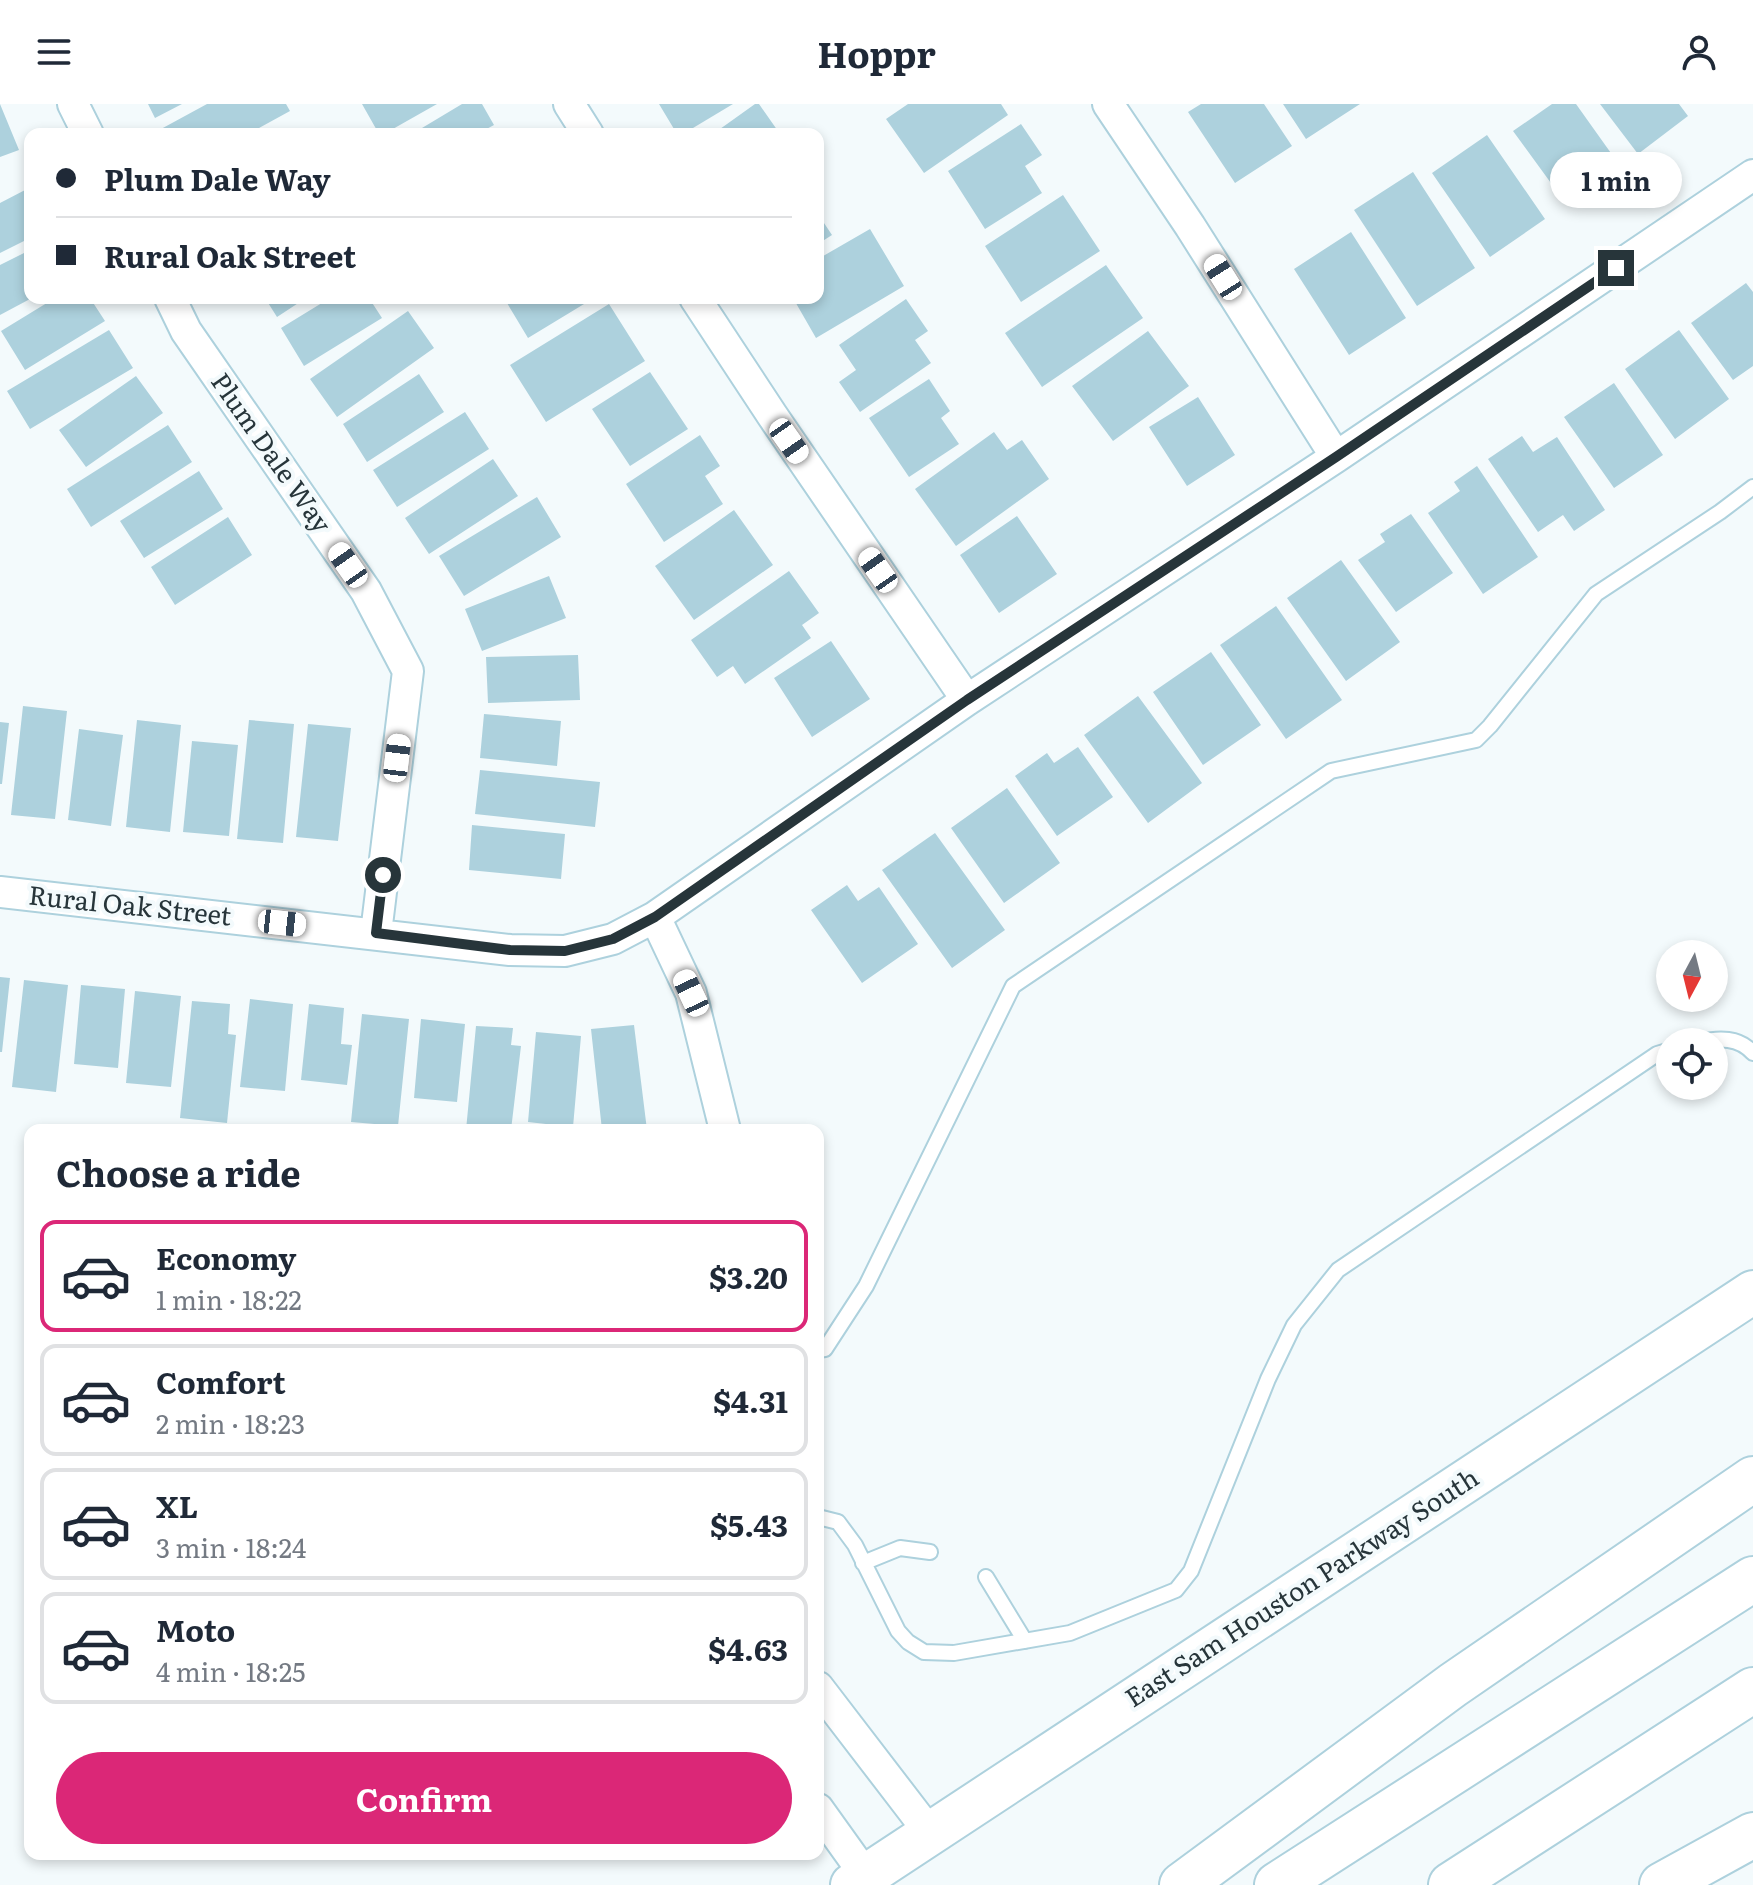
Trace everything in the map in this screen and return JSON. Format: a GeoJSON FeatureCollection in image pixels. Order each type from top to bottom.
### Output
{"type":"FeatureCollection","features":[{"type":"Feature","properties":{"kind":"highway"},"geometry":{"type":"LineString","coordinates":[[1182,1885],[1453,1685],[1753,1479]]}},
{"type":"Feature","properties":{"kind":"highway"},"geometry":{"type":"LineString","coordinates":[[1277,1885],[1753,1579]]}},
{"type":"Feature","properties":{"kind":"highway"},"geometry":{"type":"LineString","coordinates":[[1451,1885],[1753,1690]]}},
{"type":"Feature","properties":{"kind":"highway"},"geometry":{"type":"LineString","coordinates":[[1662,1885],[1753,1835]]}},
{"type":"Feature","properties":{"kind":"main road","name":"East Sam Houston Parkway South"},"geometry":{"type":"LineString","coordinates":[[859,1880],[1753,1292]]}},
{"type":"Feature","properties":{"kind":"street"},"geometry":{"type":"LineString","coordinates":[[73,104],[85,128]]}},
{"type":"Feature","properties":{"kind":"street"},"geometry":{"type":"LineString","coordinates":[[569,104],[584,128]]}},
{"type":"Feature","properties":{"kind":"street"},"geometry":{"type":"LineString","coordinates":[[1108,104],[1190,226],[1336,457]]}},
{"type":"Feature","properties":{"kind":"street","name":"Rural Oak Street"},"geometry":{"type":"LineString","coordinates":[[0,892],[510,950],[565,951],[613,939],[655,917],[967,700],[1336,457],[1753,175]]}},
{"type":"Feature","properties":{"kind":"street","name":"Plum Dale Way"},"geometry":{"type":"LineString","coordinates":[[173,304],[186,331],[366,591],[408,671],[376,933]]}},
{"type":"Feature","properties":{"kind":"street"},"geometry":{"type":"LineString","coordinates":[[699,304],[967,700]]}},
{"type":"Feature","properties":{"kind":"street"},"geometry":{"type":"LineString","coordinates":[[655,917],[691,993],[724,1124]]}},
{"type":"Feature","properties":{"kind":"street"},"geometry":{"type":"LineString","coordinates":[[824,1695],[930,1833]]}},
{"type":"Feature","properties":{"kind":"street"},"geometry":{"type":"LineString","coordinates":[[824,1819],[859,1880]]}},
{"type":"Feature","properties":{"kind":"lane"},"geometry":{"type":"LineString","coordinates":[[824,1349],[866,1286],[1013,986],[1331,771],[1476,740],[1596,594],[1753,487]]}},
{"type":"Feature","properties":{"kind":"lane"},"geometry":{"type":"LineString","coordinates":[[1728,1039],[1749,1048],[1753,1053]]}},
{"type":"Feature","properties":{"kind":"lane"},"geometry":{"type":"LineString","coordinates":[[824,1518],[838,1522],[855,1545],[898,1631],[924,1652],[954,1653],[1070,1633],[1176,1590],[1191,1571],[1268,1379],[1294,1325],[1338,1270],[1656,1055]]}},
{"type":"Feature","properties":{"kind":"lane"},"geometry":{"type":"LineString","coordinates":[[863,1563],[900,1548],[930,1552]]}},
{"type":"Feature","properties":{"kind":"lane"},"geometry":{"type":"LineString","coordinates":[[986,1577],[1025,1641]]}},
{"type":"Feature","properties":{"kind":"building"},"geometry":{"type":"Polygon","coordinates":[[[0,104],[19,150],[0,157],[0,104]]]}},
{"type":"Feature","properties":{"kind":"building"},"geometry":{"type":"Polygon","coordinates":[[[148,104],[182,104],[155,118],[148,104]]]}},
{"type":"Feature","properties":{"kind":"building"},"geometry":{"type":"Polygon","coordinates":[[[207,104],[286,104],[290,111],[259,128],[163,128],[207,104]]]}},
{"type":"Feature","properties":{"kind":"building"},"geometry":{"type":"Polygon","coordinates":[[[362,104],[437,104],[395,128],[376,128],[362,104]]]}},
{"type":"Feature","properties":{"kind":"building"},"geometry":{"type":"Polygon","coordinates":[[[462,104],[482,104],[494,125],[488,128],[422,128],[462,104]]]}},
{"type":"Feature","properties":{"kind":"building"},"geometry":{"type":"Polygon","coordinates":[[[659,104],[733,104],[693,128],[673,128],[659,104]]]}},
{"type":"Feature","properties":{"kind":"building"},"geometry":{"type":"Polygon","coordinates":[[[759,104],[776,128],[721,128],[759,104]]]}},
{"type":"Feature","properties":{"kind":"building"},"geometry":{"type":"Polygon","coordinates":[[[908,104],[1001,104],[1008,115],[924,173],[886,119],[908,104]]]}},
{"type":"Feature","properties":{"kind":"building"},"geometry":{"type":"Polygon","coordinates":[[[1201,104],[1264,104],[1292,146],[1235,183],[1188,112],[1201,104]]]}},
{"type":"Feature","properties":{"kind":"building"},"geometry":{"type":"Polygon","coordinates":[[[1283,104],[1360,104],[1306,139],[1283,104]]]}},
{"type":"Feature","properties":{"kind":"building"},"geometry":{"type":"Polygon","coordinates":[[[1552,104],[1576,104],[1618,163],[1564,201],[1513,131],[1552,104]]]}},
{"type":"Feature","properties":{"kind":"building"},"geometry":{"type":"Polygon","coordinates":[[[1600,104],[1679,104],[1688,116],[1638,154],[1600,104]]]}},
{"type":"Feature","properties":{"kind":"building"},"geometry":{"type":"Polygon","coordinates":[[[1021,124],[1042,155],[1025,166],[1042,193],[985,229],[948,171],[1021,124]]]}},
{"type":"Feature","properties":{"kind":"building"},"geometry":{"type":"Polygon","coordinates":[[[1487,135],[1545,219],[1490,257],[1432,173],[1487,135]]]}},
{"type":"Feature","properties":{"kind":"building"},"geometry":{"type":"Polygon","coordinates":[[[1413,172],[1475,268],[1417,306],[1354,210],[1413,172]]]}},
{"type":"Feature","properties":{"kind":"building"},"geometry":{"type":"Polygon","coordinates":[[[24,191],[24,241],[0,253],[0,203],[24,191]]]}},
{"type":"Feature","properties":{"kind":"building"},"geometry":{"type":"Polygon","coordinates":[[[1063,195],[1100,251],[1021,302],[985,246],[1063,195]]]}},
{"type":"Feature","properties":{"kind":"building"},"geometry":{"type":"Polygon","coordinates":[[[824,223],[832,235],[824,240],[824,223]]]}},
{"type":"Feature","properties":{"kind":"building"},"geometry":{"type":"Polygon","coordinates":[[[870,229],[904,286],[816,338],[796,304],[824,304],[824,256],[870,229]]]}},
{"type":"Feature","properties":{"kind":"building"},"geometry":{"type":"Polygon","coordinates":[[[1351,232],[1406,318],[1349,355],[1294,269],[1351,232]]]}},
{"type":"Feature","properties":{"kind":"building"},"geometry":{"type":"Polygon","coordinates":[[[24,253],[24,302],[0,315],[0,265],[24,253]]]}},
{"type":"Feature","properties":{"kind":"building"},"geometry":{"type":"Polygon","coordinates":[[[1106,265],[1143,318],[1042,387],[1005,333],[1106,265]]]}},
{"type":"Feature","properties":{"kind":"building"},"geometry":{"type":"Polygon","coordinates":[[[1746,283],[1753,292],[1753,366],[1733,380],[1691,323],[1746,283]]]}},
{"type":"Feature","properties":{"kind":"building"},"geometry":{"type":"Polygon","coordinates":[[[906,299],[928,331],[915,340],[931,363],[860,412],[839,382],[856,370],[839,345],[906,299]]]}},
{"type":"Feature","properties":{"kind":"building"},"geometry":{"type":"Polygon","coordinates":[[[45,304],[94,304],[105,321],[25,370],[1,331],[45,304]]]}},
{"type":"Feature","properties":{"kind":"building"},"geometry":{"type":"Polygon","coordinates":[[[269,304],[297,304],[277,317],[269,304]]]}},
{"type":"Feature","properties":{"kind":"building"},"geometry":{"type":"Polygon","coordinates":[[[320,304],[373,304],[382,318],[304,366],[281,328],[320,304]]]}},
{"type":"Feature","properties":{"kind":"building"},"geometry":{"type":"Polygon","coordinates":[[[508,304],[584,304],[528,338],[508,304]]]}},
{"type":"Feature","properties":{"kind":"building"},"geometry":{"type":"Polygon","coordinates":[[[609,304],[645,361],[546,422],[510,365],[609,304]]]}},
{"type":"Feature","properties":{"kind":"building"},"geometry":{"type":"Polygon","coordinates":[[[408,311],[434,348],[337,417],[310,379],[408,311]]]}},
{"type":"Feature","properties":{"kind":"building"},"geometry":{"type":"Polygon","coordinates":[[[109,330],[133,368],[30,429],[7,391],[109,330]]]}},
{"type":"Feature","properties":{"kind":"building"},"geometry":{"type":"Polygon","coordinates":[[[1679,330],[1729,399],[1675,439],[1625,369],[1679,330]]]}},
{"type":"Feature","properties":{"kind":"building"},"geometry":{"type":"Polygon","coordinates":[[[1148,331],[1189,386],[1113,441],[1072,386],[1148,331]]]}},
{"type":"Feature","properties":{"kind":"building"},"geometry":{"type":"Polygon","coordinates":[[[650,372],[688,429],[630,466],[592,409],[650,372]]]}},
{"type":"Feature","properties":{"kind":"building"},"geometry":{"type":"Polygon","coordinates":[[[419,374],[444,412],[367,462],[343,424],[419,374]]]}},
{"type":"Feature","properties":{"kind":"building"},"geometry":{"type":"Polygon","coordinates":[[[136,376],[163,413],[86,467],[59,430],[136,376]]]}},
{"type":"Feature","properties":{"kind":"building"},"geometry":{"type":"Polygon","coordinates":[[[929,379],[950,411],[941,418],[959,444],[909,477],[869,418],[929,379]]]}},
{"type":"Feature","properties":{"kind":"building"},"geometry":{"type":"Polygon","coordinates":[[[1614,383],[1663,455],[1614,488],[1564,417],[1614,383]]]}},
{"type":"Feature","properties":{"kind":"building"},"geometry":{"type":"Polygon","coordinates":[[[1198,397],[1235,455],[1187,486],[1149,427],[1198,397]]]}},
{"type":"Feature","properties":{"kind":"building"},"geometry":{"type":"Polygon","coordinates":[[[465,412],[489,449],[397,507],[373,470],[465,412]]]}},
{"type":"Feature","properties":{"kind":"building"},"geometry":{"type":"Polygon","coordinates":[[[168,425],[192,462],[91,527],[67,489],[168,425]]]}},
{"type":"Feature","properties":{"kind":"building"},"geometry":{"type":"Polygon","coordinates":[[[994,432],[1007,450],[1022,440],[1049,479],[956,546],[915,489],[994,432]]]}},
{"type":"Feature","properties":{"kind":"building"},"geometry":{"type":"Polygon","coordinates":[[[700,435],[720,466],[705,476],[723,504],[664,542],[626,484],[700,435]]]}},
{"type":"Feature","properties":{"kind":"building"},"geometry":{"type":"Polygon","coordinates":[[[1522,436],[1533,452],[1557,437],[1605,510],[1574,531],[1563,515],[1538,532],[1488,459],[1522,436]]]}},
{"type":"Feature","properties":{"kind":"building"},"geometry":{"type":"Polygon","coordinates":[[[493,459],[518,496],[429,554],[405,518],[493,459]]]}},
{"type":"Feature","properties":{"kind":"building"},"geometry":{"type":"Polygon","coordinates":[[[1477,466],[1538,557],[1483,594],[1428,513],[1460,491],[1454,482],[1477,466]]]}},
{"type":"Feature","properties":{"kind":"building"},"geometry":{"type":"Polygon","coordinates":[[[199,471],[223,509],[144,558],[120,521],[199,471]]]}},
{"type":"Feature","properties":{"kind":"building"},"geometry":{"type":"Polygon","coordinates":[[[537,497],[561,537],[464,596],[439,556],[537,497]]]}},
{"type":"Feature","properties":{"kind":"building"},"geometry":{"type":"Polygon","coordinates":[[[734,510],[773,565],[694,620],[655,566],[734,510]]]}},
{"type":"Feature","properties":{"kind":"building"},"geometry":{"type":"Polygon","coordinates":[[[1411,514],[1453,573],[1396,612],[1358,560],[1385,542],[1380,534],[1411,514]]]}},
{"type":"Feature","properties":{"kind":"building"},"geometry":{"type":"Polygon","coordinates":[[[1017,516],[1057,574],[999,613],[960,555],[1017,516]]]}},
{"type":"Feature","properties":{"kind":"building"},"geometry":{"type":"Polygon","coordinates":[[[228,517],[252,555],[175,605],[151,567],[228,517]]]}},
{"type":"Feature","properties":{"kind":"building"},"geometry":{"type":"Polygon","coordinates":[[[1341,560],[1400,642],[1346,681],[1287,598],[1341,560]]]}},
{"type":"Feature","properties":{"kind":"building"},"geometry":{"type":"Polygon","coordinates":[[[789,571],[819,613],[802,625],[811,638],[745,684],[733,666],[717,677],[691,640],[789,571]]]}},
{"type":"Feature","properties":{"kind":"building"},"geometry":{"type":"Polygon","coordinates":[[[549,576],[566,618],[482,651],[465,609],[549,576]]]}},
{"type":"Feature","properties":{"kind":"building"},"geometry":{"type":"Polygon","coordinates":[[[1276,606],[1342,700],[1286,739],[1220,645],[1276,606]]]}},
{"type":"Feature","properties":{"kind":"building"},"geometry":{"type":"Polygon","coordinates":[[[831,641],[870,699],[812,737],[774,678],[831,641]]]}},
{"type":"Feature","properties":{"kind":"building"},"geometry":{"type":"Polygon","coordinates":[[[1211,652],[1261,725],[1203,765],[1153,692],[1211,652]]]}},
{"type":"Feature","properties":{"kind":"building"},"geometry":{"type":"Polygon","coordinates":[[[578,655],[580,700],[488,703],[486,657],[578,655]]]}},
{"type":"Feature","properties":{"kind":"building"},"geometry":{"type":"Polygon","coordinates":[[[1138,696],[1202,783],[1148,823],[1084,735],[1138,696]]]}},
{"type":"Feature","properties":{"kind":"building"},"geometry":{"type":"Polygon","coordinates":[[[23,706],[67,711],[55,819],[11,815],[23,706]]]}},
{"type":"Feature","properties":{"kind":"building"},"geometry":{"type":"Polygon","coordinates":[[[484,714],[561,721],[557,766],[480,758],[484,714]]]}},
{"type":"Feature","properties":{"kind":"building"},"geometry":{"type":"Polygon","coordinates":[[[137,720],[181,725],[170,832],[126,827],[137,720]]]}},
{"type":"Feature","properties":{"kind":"building"},"geometry":{"type":"Polygon","coordinates":[[[249,720],[294,724],[283,843],[237,839],[249,720]]]}},
{"type":"Feature","properties":{"kind":"building"},"geometry":{"type":"Polygon","coordinates":[[[0,722],[9,723],[2,784],[0,784],[0,722]]]}},
{"type":"Feature","properties":{"kind":"building"},"geometry":{"type":"Polygon","coordinates":[[[308,724],[351,728],[338,841],[296,837],[308,724]]]}},
{"type":"Feature","properties":{"kind":"building"},"geometry":{"type":"Polygon","coordinates":[[[79,729],[123,735],[111,826],[68,820],[79,729]]]}},
{"type":"Feature","properties":{"kind":"building"},"geometry":{"type":"Polygon","coordinates":[[[192,741],[238,745],[229,836],[183,832],[192,741]]]}},
{"type":"Feature","properties":{"kind":"building"},"geometry":{"type":"Polygon","coordinates":[[[1078,747],[1113,797],[1057,836],[1015,776],[1047,753],[1054,763],[1078,747]]]}},
{"type":"Feature","properties":{"kind":"building"},"geometry":{"type":"Polygon","coordinates":[[[480,770],[600,782],[595,827],[475,814],[480,770]]]}},
{"type":"Feature","properties":{"kind":"building"},"geometry":{"type":"Polygon","coordinates":[[[1007,788],[1060,863],[1004,903],[951,828],[1007,788]]]}},
{"type":"Feature","properties":{"kind":"building"},"geometry":{"type":"Polygon","coordinates":[[[472,825],[565,834],[561,879],[469,870],[472,825]]]}},
{"type":"Feature","properties":{"kind":"building"},"geometry":{"type":"Polygon","coordinates":[[[935,833],[1005,930],[952,968],[882,870],[935,833]]]}},
{"type":"Feature","properties":{"kind":"building"},"geometry":{"type":"Polygon","coordinates":[[[847,885],[858,901],[879,887],[918,944],[862,983],[811,910],[847,885]]]}},
{"type":"Feature","properties":{"kind":"building"},"geometry":{"type":"Polygon","coordinates":[[[0,977],[10,978],[2,1052],[0,1052],[0,977]]]}},
{"type":"Feature","properties":{"kind":"building"},"geometry":{"type":"Polygon","coordinates":[[[24,980],[68,985],[56,1092],[12,1087],[24,980]]]}},
{"type":"Feature","properties":{"kind":"building"},"geometry":{"type":"Polygon","coordinates":[[[81,985],[125,989],[118,1068],[74,1064],[81,985]]]}},
{"type":"Feature","properties":{"kind":"building"},"geometry":{"type":"Polygon","coordinates":[[[135,991],[181,996],[171,1087],[126,1083],[135,991]]]}},
{"type":"Feature","properties":{"kind":"building"},"geometry":{"type":"Polygon","coordinates":[[[250,999],[293,1004],[285,1091],[240,1087],[250,999]]]}},
{"type":"Feature","properties":{"kind":"building"},"geometry":{"type":"Polygon","coordinates":[[[192,1001],[230,1004],[228,1034],[236,1035],[227,1123],[180,1118],[192,1001]]]}},
{"type":"Feature","properties":{"kind":"building"},"geometry":{"type":"Polygon","coordinates":[[[309,1004],[344,1008],[341,1044],[352,1045],[347,1085],[301,1080],[309,1004]]]}},
{"type":"Feature","properties":{"kind":"building"},"geometry":{"type":"Polygon","coordinates":[[[362,1014],[409,1019],[398,1124],[351,1122],[362,1014]]]}},
{"type":"Feature","properties":{"kind":"building"},"geometry":{"type":"Polygon","coordinates":[[[421,1019],[465,1024],[457,1102],[414,1098],[421,1019]]]}},
{"type":"Feature","properties":{"kind":"building"},"geometry":{"type":"Polygon","coordinates":[[[634,1025],[646,1124],[601,1124],[591,1029],[634,1025]]]}},
{"type":"Feature","properties":{"kind":"building"},"geometry":{"type":"Polygon","coordinates":[[[476,1026],[513,1028],[511,1045],[521,1046],[512,1124],[467,1124],[476,1026]]]}},
{"type":"Feature","properties":{"kind":"building"},"geometry":{"type":"Polygon","coordinates":[[[536,1032],[581,1036],[573,1124],[528,1122],[536,1032]]]}},
{"type":"Feature","properties":{"kind":"route"},"geometry":{"type":"LineString","coordinates":[[383,875],[376,933],[510,950],[565,951],[613,939],[655,917],[967,700],[1616,268]]}}]}
